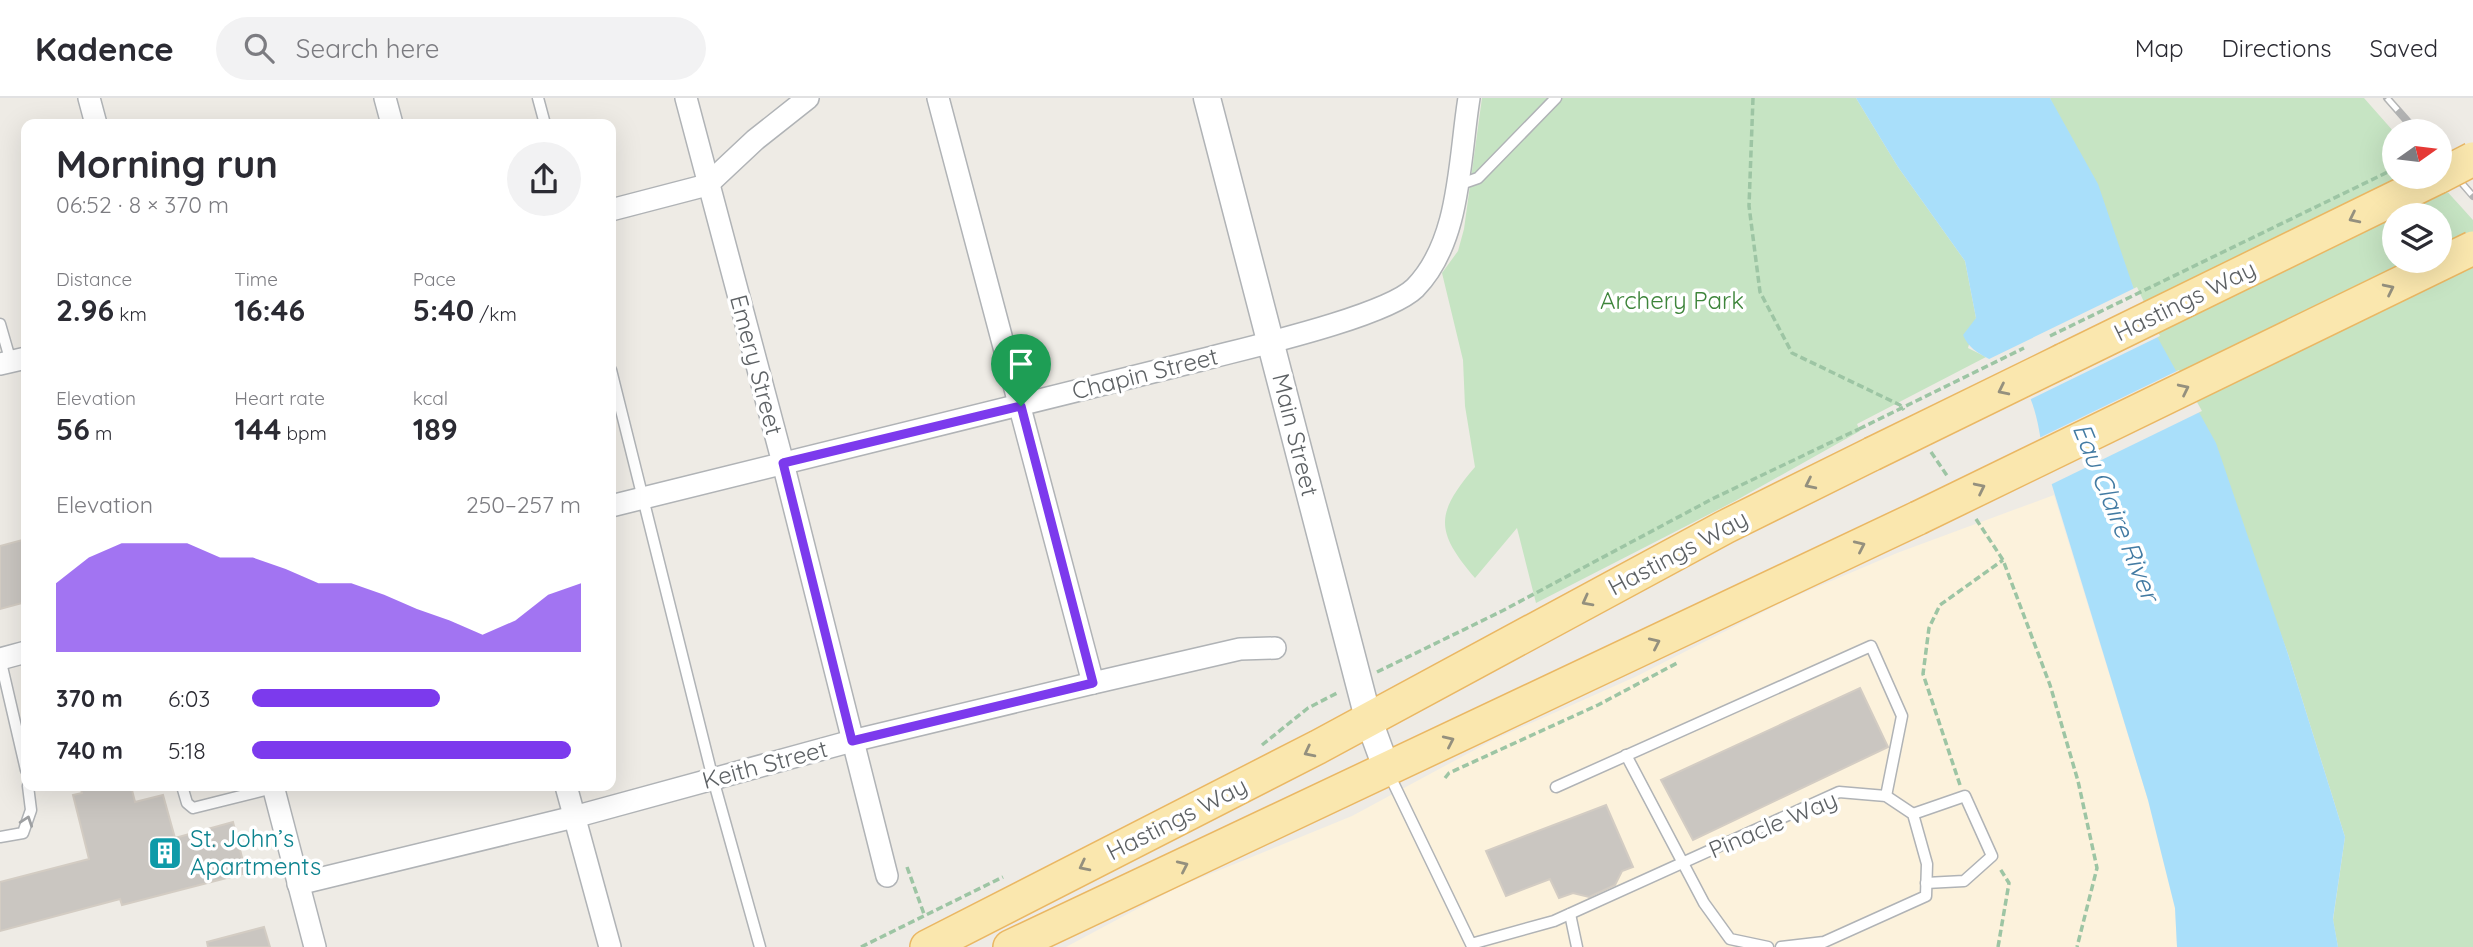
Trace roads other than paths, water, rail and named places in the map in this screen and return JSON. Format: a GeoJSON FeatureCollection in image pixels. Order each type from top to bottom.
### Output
{"type":"FeatureCollection","features":[{"type":"Feature","properties":{"kind":"main road","name":"Hastings Way"},"geometry":{"type":"LineString","coordinates":[[2452,170],[2473,159]]}},
{"type":"Feature","properties":{"kind":"main road","name":"Hastings Way"},"geometry":{"type":"LineString","coordinates":[[927,947],[1318,747],[1725,527],[1865,441],[2411,189]]}},
{"type":"Feature","properties":{"kind":"main road","name":"Hastings Way"},"geometry":{"type":"LineString","coordinates":[[1010,947],[1918,518],[2473,248]]}},
{"type":"Feature","properties":{"kind":"street"},"geometry":{"type":"LineString","coordinates":[[89,98],[95,119]]}},
{"type":"Feature","properties":{"kind":"street"},"geometry":{"type":"LineString","coordinates":[[385,98],[391,119]]}},
{"type":"Feature","properties":{"kind":"street","name":"Emery Street"},"geometry":{"type":"LineString","coordinates":[[686,98],[783,463],[887,876]]}},
{"type":"Feature","properties":{"kind":"street"},"geometry":{"type":"LineString","coordinates":[[616,209],[707,185],[755,140],[808,98]]}},
{"type":"Feature","properties":{"kind":"street"},"geometry":{"type":"LineString","coordinates":[[938,98],[1093,683]]}},
{"type":"Feature","properties":{"kind":"street","name":"Main Street"},"geometry":{"type":"LineString","coordinates":[[1207,98],[1368,718],[1387,770]]}},
{"type":"Feature","properties":{"kind":"street"},"geometry":{"type":"LineString","coordinates":[[1455,186],[1469,98]]}},
{"type":"Feature","properties":{"kind":"street","name":"Chapin Street"},"geometry":{"type":"LineString","coordinates":[[616,505],[1021,406],[1271,341],[1392,304],[1414,288],[1436,259],[1450,220],[1455,186]]}},
{"type":"Feature","properties":{"kind":"street","name":"Keith Street"},"geometry":{"type":"LineString","coordinates":[[298,884],[574,817],[852,741],[1240,649],[1275,648]]}},
{"type":"Feature","properties":{"kind":"street"},"geometry":{"type":"LineString","coordinates":[[0,659],[21,653]]}},
{"type":"Feature","properties":{"kind":"street"},"geometry":{"type":"LineString","coordinates":[[274,791],[315,947]]}},
{"type":"Feature","properties":{"kind":"street"},"geometry":{"type":"LineString","coordinates":[[567,791],[610,947]]}},
{"type":"Feature","properties":{"kind":"lane"},"geometry":{"type":"LineString","coordinates":[[538,98],[544,119]]}},
{"type":"Feature","properties":{"kind":"lane"},"geometry":{"type":"LineString","coordinates":[[1455,186],[1478,178],[1556,98]]}},
{"type":"Feature","properties":{"kind":"lane"},"geometry":{"type":"LineString","coordinates":[[0,324],[12,361]]}},
{"type":"Feature","properties":{"kind":"lane"},"geometry":{"type":"LineString","coordinates":[[616,389],[713,779],[760,947]]}},
{"type":"Feature","properties":{"kind":"lane"},"geometry":{"type":"LineString","coordinates":[[1556,787],[1871,646],[1902,716],[1886,796]]}},
{"type":"Feature","properties":{"kind":"lane"},"geometry":{"type":"LineString","coordinates":[[0,659],[21,749]]}},
{"type":"Feature","properties":{"kind":"lane"},"geometry":{"type":"LineString","coordinates":[[1626,755],[1685,863]]}},
{"type":"Feature","properties":{"kind":"lane","name":"Pinacle Way"},"geometry":{"type":"LineString","coordinates":[[1387,770],[1471,944],[1570,914],[1839,792],[1886,796],[1913,814]]}},
{"type":"Feature","properties":{"kind":"lane"},"geometry":{"type":"LineString","coordinates":[[0,837],[23,833],[29,822],[28,791]]}},
{"type":"Feature","properties":{"kind":"lane"},"geometry":{"type":"LineString","coordinates":[[183,791],[187,803],[193,808],[258,791]]}},
{"type":"Feature","properties":{"kind":"lane"},"geometry":{"type":"LineString","coordinates":[[1781,947],[1825,942],[1926,896],[1926,883],[1927,864],[1913,814],[1965,796],[1992,856],[1964,881],[1926,883]]}},
{"type":"Feature","properties":{"kind":"lane","name":"Pinacle Way"},"geometry":{"type":"LineString","coordinates":[[1685,863],[1704,903],[1730,939],[1768,947]]}},
{"type":"Feature","properties":{"kind":"lane"},"geometry":{"type":"LineString","coordinates":[[1570,914],[1577,947]]}},
{"type":"Feature","properties":{"kind":"water","name":"Eau Claire River"},"geometry":{"type":"Polygon","coordinates":[[[1856,98],[2050,98],[2098,184],[2139,304],[2216,443],[2288,654],[2345,837],[2333,919],[2338,947],[2177,947],[2175,908],[2148,800],[2044,459],[2033,405],[2017,377],[1973,349],[1963,335],[1976,318],[1965,261],[1898,167],[1856,98]]]}},
{"type":"Feature","properties":{"kind":"railway"},"geometry":{"type":"LineString","coordinates":[[2387,98],[2405,119]]}},
{"type":"Feature","properties":{"kind":"railway"},"geometry":{"type":"LineString","coordinates":[[2452,172],[2473,196]]}},
{"type":"Feature","properties":{"kind":"place","name":"St. John’s Apartments"},"geometry":{"type":"Point","coordinates":[165,853]}},
{"type":"Feature","properties":{"kind":"park label","name":"Archery Park"},"geometry":{"type":"Point","coordinates":[1672,301]}}]}
